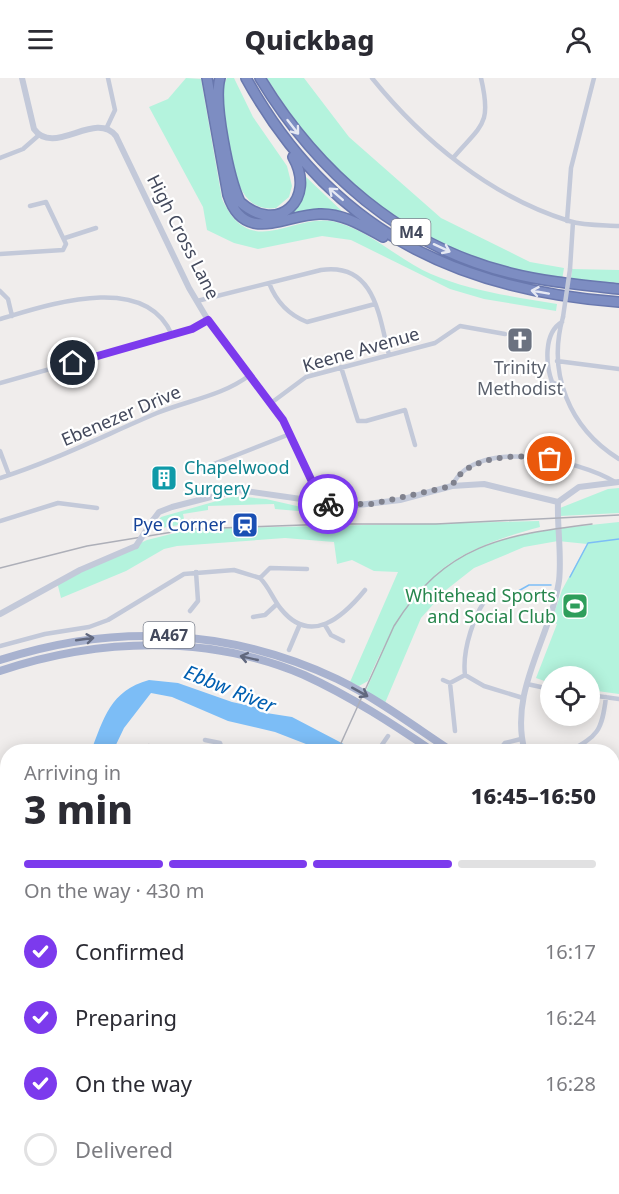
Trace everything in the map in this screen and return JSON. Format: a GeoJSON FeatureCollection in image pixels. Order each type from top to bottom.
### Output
{"type":"FeatureCollection","features":[{"type":"Feature","properties":{"kind":"highway"},"geometry":{"type":"LineString","coordinates":[[207,78],[228,195],[231,203],[243,217],[261,225],[319,214],[345,218],[418,257],[456,269]]}},
{"type":"Feature","properties":{"kind":"highway","name":"M4"},"geometry":{"type":"LineString","coordinates":[[220,78],[218,91],[220,111],[240,202],[255,214],[279,215],[291,207],[299,195],[301,183],[299,170],[287,144],[246,78]]}},
{"type":"Feature","properties":{"kind":"highway","name":"M4"},"geometry":{"type":"LineString","coordinates":[[260,78],[284,116],[328,168],[366,202],[402,228],[446,251],[510,273],[541,280],[619,289]]}},
{"type":"Feature","properties":{"kind":"highway","name":"M4"},"geometry":{"type":"LineString","coordinates":[[287,144],[327,186],[368,219],[417,250],[456,269],[524,289],[619,302]]}},
{"type":"Feature","properties":{"kind":"main road","name":"A467"},"geometry":{"type":"LineString","coordinates":[[0,660],[57,644],[101,637],[166,635],[219,641],[286,657],[339,680],[372,698],[441,744]]}},
{"type":"Feature","properties":{"kind":"main road","name":"A467"},"geometry":{"type":"LineString","coordinates":[[0,671],[62,652],[124,645],[159,645],[218,651],[279,666],[305,676],[365,707],[423,744]]}},
{"type":"Feature","properties":{"kind":"street"},"geometry":{"type":"LineString","coordinates":[[22,78],[34,129],[39,135],[54,138],[107,128],[115,111],[108,78]]}},
{"type":"Feature","properties":{"kind":"street"},"geometry":{"type":"LineString","coordinates":[[372,78],[395,105],[453,158],[522,201],[570,221],[619,226]]}},
{"type":"Feature","properties":{"kind":"street"},"geometry":{"type":"LineString","coordinates":[[453,158],[485,120],[488,105],[482,78]]}},
{"type":"Feature","properties":{"kind":"street"},"geometry":{"type":"LineString","coordinates":[[594,78],[571,168],[570,269],[557,360],[562,387],[578,418],[605,449],[619,459]]}},
{"type":"Feature","properties":{"kind":"street","name":"High Cross Lane"},"geometry":{"type":"LineString","coordinates":[[107,128],[116,136],[197,302],[271,403],[290,434],[316,490],[316,502]]}},
{"type":"Feature","properties":{"kind":"street"},"geometry":{"type":"LineString","coordinates":[[0,158],[23,149],[39,135]]}},
{"type":"Feature","properties":{"kind":"street"},"geometry":{"type":"LineString","coordinates":[[0,254],[63,250],[66,244],[65,238],[46,202],[30,206]]}},
{"type":"Feature","properties":{"kind":"street"},"geometry":{"type":"LineString","coordinates":[[65,238],[96,228]]}},
{"type":"Feature","properties":{"kind":"street"},"geometry":{"type":"LineString","coordinates":[[197,302],[335,268],[349,271],[362,280],[375,304],[389,356]]}},
{"type":"Feature","properties":{"kind":"street"},"geometry":{"type":"LineString","coordinates":[[269,283],[282,305],[308,322],[375,304]]}},
{"type":"Feature","properties":{"kind":"street"},"geometry":{"type":"LineString","coordinates":[[0,291],[8,299],[12,316]]}},
{"type":"Feature","properties":{"kind":"street"},"geometry":{"type":"LineString","coordinates":[[0,319],[77,299],[114,297],[151,310],[162,318],[172,335]]}},
{"type":"Feature","properties":{"kind":"street"},"geometry":{"type":"LineString","coordinates":[[0,383],[192,329],[208,320]]}},
{"type":"Feature","properties":{"kind":"street"},"geometry":{"type":"LineString","coordinates":[[562,320],[553,329],[548,360],[552,382],[562,387]]}},
{"type":"Feature","properties":{"kind":"street","name":"Keene Avenue"},"geometry":{"type":"LineString","coordinates":[[271,403],[306,377],[435,343],[460,326],[505,334]]}},
{"type":"Feature","properties":{"kind":"street"},"geometry":{"type":"LineString","coordinates":[[557,360],[619,369]]}},
{"type":"Feature","properties":{"kind":"street"},"geometry":{"type":"LineString","coordinates":[[341,367],[358,421],[366,421],[405,410],[415,445]]}},
{"type":"Feature","properties":{"kind":"street","name":"Ebenezer Drive"},"geometry":{"type":"LineString","coordinates":[[0,478],[53,459],[167,410],[225,392],[250,375]]}},
{"type":"Feature","properties":{"kind":"street"},"geometry":{"type":"LineString","coordinates":[[201,469],[290,434]]}},
{"type":"Feature","properties":{"kind":"street"},"geometry":{"type":"LineString","coordinates":[[0,451],[9,475]]}},
{"type":"Feature","properties":{"kind":"street"},"geometry":{"type":"LineString","coordinates":[[452,486],[456,478],[474,465],[490,460],[519,457],[546,458],[573,464],[601,473],[617,482]]}},
{"type":"Feature","properties":{"kind":"street"},"geometry":{"type":"LineString","coordinates":[[558,502],[579,487],[617,482]]}},
{"type":"Feature","properties":{"kind":"street"},"geometry":{"type":"LineString","coordinates":[[0,614],[65,578],[136,546],[159,513],[172,507],[229,491],[257,492],[350,506],[372,504],[452,486],[495,485],[558,502]]}},
{"type":"Feature","properties":{"kind":"street"},"geometry":{"type":"LineString","coordinates":[[523,744],[519,719],[526,684],[554,605],[559,579],[558,502]]}},
{"type":"Feature","properties":{"kind":"street"},"geometry":{"type":"LineString","coordinates":[[0,521],[58,504],[97,508]]}},
{"type":"Feature","properties":{"kind":"street"},"geometry":{"type":"LineString","coordinates":[[260,578],[270,568],[307,569]]}},
{"type":"Feature","properties":{"kind":"street"},"geometry":{"type":"LineString","coordinates":[[0,646],[45,634],[89,627],[108,620],[173,579],[196,572],[234,570],[260,578],[273,593],[277,604],[300,624],[325,625],[337,620],[365,590]]}},
{"type":"Feature","properties":{"kind":"street"},"geometry":{"type":"LineString","coordinates":[[190,611],[198,601],[196,572]]}},
{"type":"Feature","properties":{"kind":"street"},"geometry":{"type":"LineString","coordinates":[[465,675],[463,661],[473,630],[473,622],[483,601],[491,593]]}},
{"type":"Feature","properties":{"kind":"street"},"geometry":{"type":"LineString","coordinates":[[254,617],[265,615],[277,604]]}},
{"type":"Feature","properties":{"kind":"street"},"geometry":{"type":"LineString","coordinates":[[290,650],[300,624]]}},
{"type":"Feature","properties":{"kind":"street"},"geometry":{"type":"LineString","coordinates":[[325,625],[331,635],[343,641]]}},
{"type":"Feature","properties":{"kind":"street"},"geometry":{"type":"LineString","coordinates":[[465,675],[484,686],[523,698]]}},
{"type":"Feature","properties":{"kind":"street"},"geometry":{"type":"LineString","coordinates":[[442,680],[450,683],[465,675]]}},
{"type":"Feature","properties":{"kind":"street"},"geometry":{"type":"LineString","coordinates":[[450,683],[454,731]]}},
{"type":"Feature","properties":{"kind":"street"},"geometry":{"type":"LineString","coordinates":[[526,684],[540,686]]}},
{"type":"Feature","properties":{"kind":"street"},"geometry":{"type":"LineString","coordinates":[[600,696],[619,699]]}},
{"type":"Feature","properties":{"kind":"street"},"geometry":{"type":"LineString","coordinates":[[582,744],[591,739],[600,729],[606,697]]}},
{"type":"Feature","properties":{"kind":"street"},"geometry":{"type":"LineString","coordinates":[[382,744],[388,736]]}},
{"type":"Feature","properties":{"kind":"street"},"geometry":{"type":"LineString","coordinates":[[205,740],[220,743],[224,737]]}},
{"type":"Feature","properties":{"kind":"street"},"geometry":{"type":"LineString","coordinates":[[504,744],[521,739]]}},
{"type":"Feature","properties":{"kind":"green space"},"geometry":{"type":"Polygon","coordinates":[[[186,78],[201,79],[222,199],[234,218],[247,228],[261,231],[306,222],[339,223],[363,233],[431,274],[477,289],[557,304],[556,311],[484,299],[450,289],[351,240],[322,236],[258,249],[234,243],[207,230],[203,207],[149,107],[168,99],[186,78]]]}},
{"type":"Feature","properties":{"kind":"green space"},"geometry":{"type":"Polygon","coordinates":[[[227,78],[234,78],[253,117],[287,166],[292,186],[289,197],[276,208],[263,208],[253,203],[239,185],[221,100],[227,78]]]}},
{"type":"Feature","properties":{"kind":"green space"},"geometry":{"type":"Polygon","coordinates":[[[267,78],[304,78],[349,137],[441,218],[530,262],[564,268],[562,280],[512,269],[468,254],[427,236],[391,214],[357,188],[325,157],[267,78]]]}},
{"type":"Feature","properties":{"kind":"green space"},"geometry":{"type":"Polygon","coordinates":[[[304,175],[346,215],[290,215],[303,197],[304,175]]]}},
{"type":"Feature","properties":{"kind":"green space"},"geometry":{"type":"Polygon","coordinates":[[[572,269],[619,270],[619,283],[571,279],[572,269]]]}},
{"type":"Feature","properties":{"kind":"green space"},"geometry":{"type":"Polygon","coordinates":[[[619,488],[619,513],[560,516],[560,508],[608,489],[619,488]]]}},
{"type":"Feature","properties":{"kind":"green space"},"geometry":{"type":"Polygon","coordinates":[[[234,496],[266,499],[310,509],[309,512],[275,509],[274,504],[208,506],[208,510],[183,514],[185,524],[150,530],[161,517],[234,496]]]}},
{"type":"Feature","properties":{"kind":"green space"},"geometry":{"type":"Polygon","coordinates":[[[539,521],[540,527],[475,549],[431,578],[398,620],[368,681],[359,686],[350,682],[398,572],[374,571],[352,560],[337,564],[334,542],[285,538],[177,546],[164,549],[126,571],[61,598],[57,582],[147,540],[191,529],[539,521]]]}},
{"type":"Feature","properties":{"kind":"green space"},"geometry":{"type":"Polygon","coordinates":[[[619,522],[619,694],[600,691],[600,666],[541,666],[557,624],[551,622],[562,590],[587,544],[558,541],[524,547],[474,568],[446,590],[421,618],[385,703],[366,691],[399,618],[426,583],[449,565],[474,551],[501,541],[559,529],[619,522]]]}},
{"type":"Feature","properties":{"kind":"green space"},"geometry":{"type":"Polygon","coordinates":[[[540,668],[540,679],[536,678],[540,668]]]}},
{"type":"Feature","properties":{"kind":"water"},"geometry":{"type":"Polygon","coordinates":[[[149,680],[178,683],[232,702],[255,707],[260,712],[292,717],[344,744],[306,744],[275,732],[228,721],[172,697],[151,693],[124,728],[116,744],[94,744],[110,707],[125,691],[149,680]]]}},
{"type":"Feature","properties":{"kind":"waterway"},"geometry":{"type":"LineString","coordinates":[[570,577],[588,543],[619,539]]}},
{"type":"Feature","properties":{"kind":"waterway"},"geometry":{"type":"LineString","coordinates":[[513,594],[529,585],[551,585]]}},
{"type":"Feature","properties":{"kind":"railway"},"geometry":{"type":"LineString","coordinates":[[0,568],[87,546],[191,529],[331,524],[436,524],[619,515]]}},
{"type":"Feature","properties":{"kind":"railway"},"geometry":{"type":"LineString","coordinates":[[341,744],[394,626],[434,577],[479,548],[504,539],[592,524]]}},
{"type":"Feature","properties":{"kind":"way so far"},"geometry":{"type":"LineString","coordinates":[[328,504],[350,506],[400,500],[452,486],[463,472],[474,465],[490,460],[519,457],[550,459]]}},
{"type":"Feature","properties":{"kind":"place","name":"Trinity Methodist"},"geometry":{"type":"Point","coordinates":[520,340]}},
{"type":"Feature","properties":{"kind":"place","name":"Chapelwood Surgery"},"geometry":{"type":"Point","coordinates":[164,478]}},
{"type":"Feature","properties":{"kind":"place","name":"Pye Corner"},"geometry":{"type":"Point","coordinates":[245,525]}},
{"type":"Feature","properties":{"kind":"place","name":"Whitehead Sports and Social Club"},"geometry":{"type":"Point","coordinates":[575,606]}},
{"type":"Feature","properties":{"kind":"route"},"geometry":{"type":"LineString","coordinates":[[73,363],[192,329],[208,320],[283,420],[316,490],[316,502],[328,504]]}},
{"type":"Feature","properties":{"kind":"water label","name":"Ebbw River"},"geometry":{"type":"Point","coordinates":[230,689]}}]}
